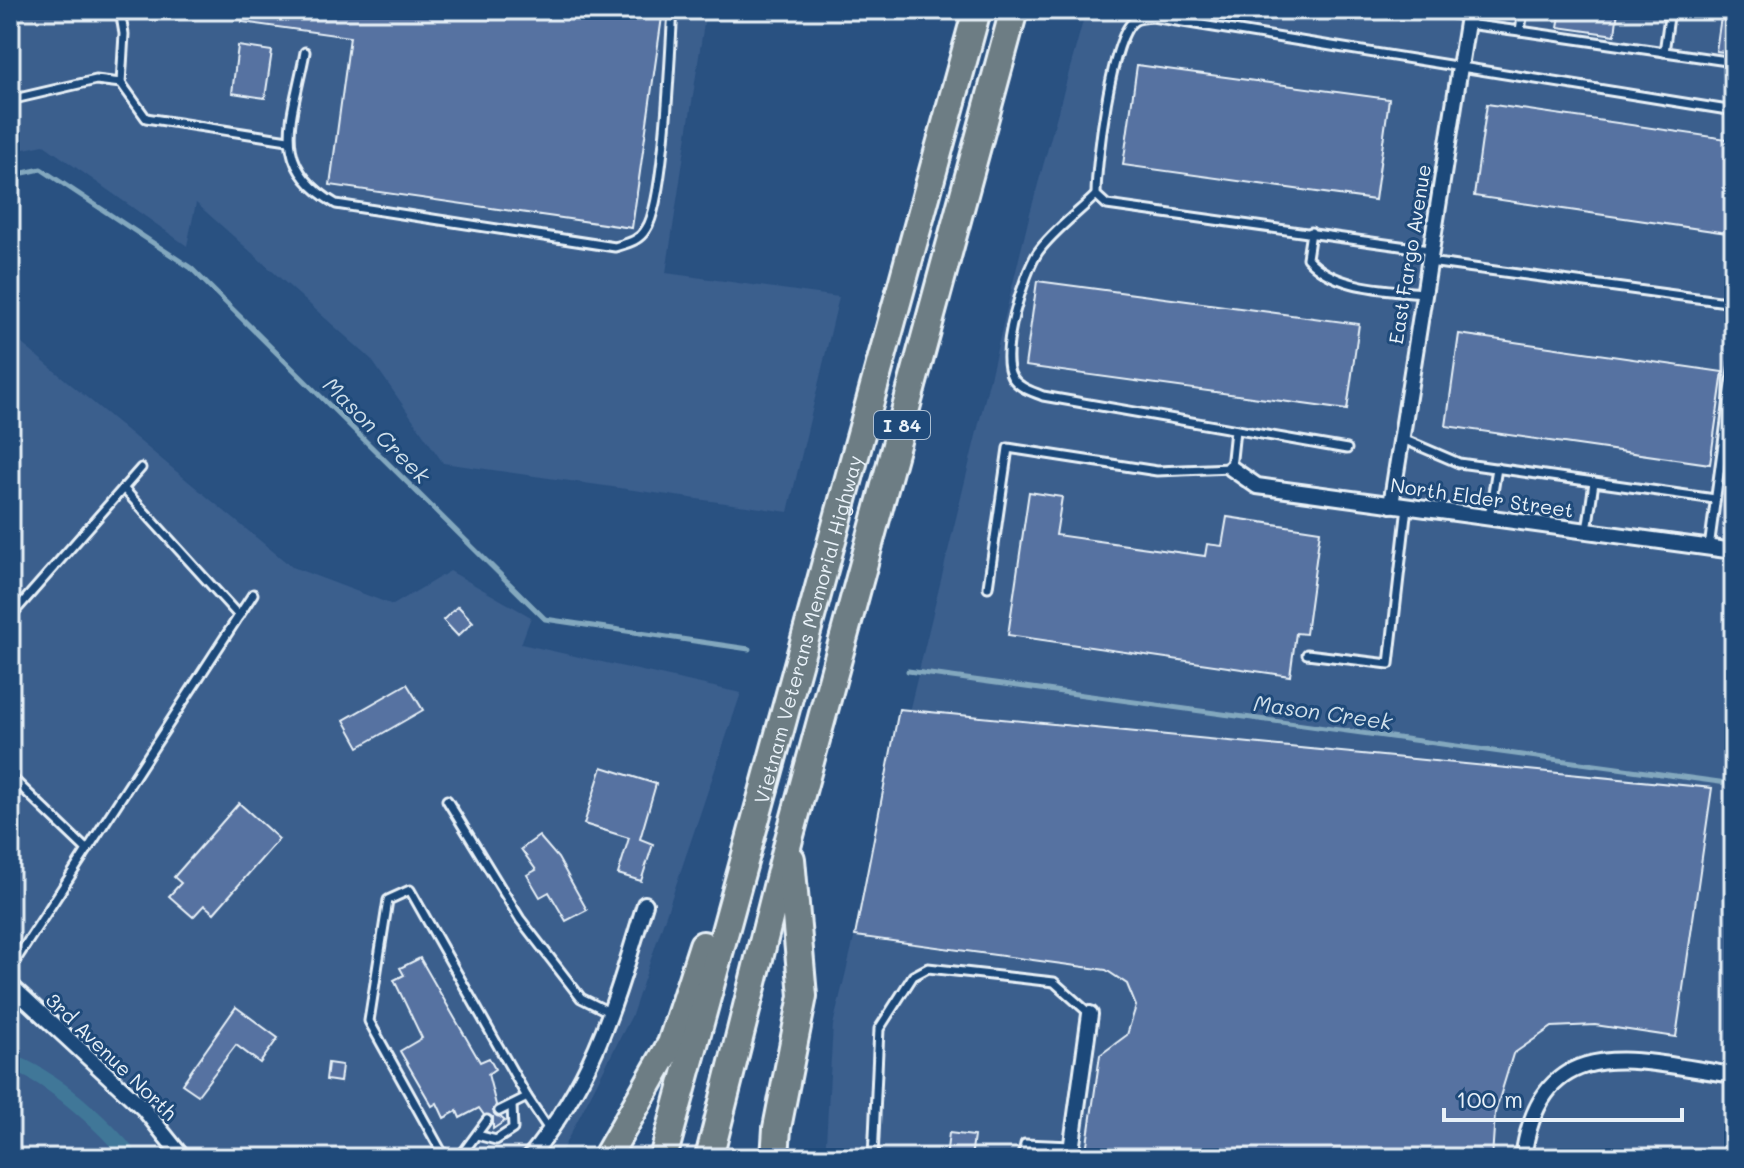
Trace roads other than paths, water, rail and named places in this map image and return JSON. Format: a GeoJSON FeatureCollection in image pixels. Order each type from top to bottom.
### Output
{"type":"FeatureCollection","features":[{"type":"Feature","properties":{"kind":"highway","name":"Vietnam Veterans Memorial Highway"},"geometry":{"type":"LineString","coordinates":[[663,1158],[977,10]]}},
{"type":"Feature","properties":{"kind":"highway","name":"Vietnam Veterans Memorial Highway"},"geometry":{"type":"LineString","coordinates":[[709,1158],[789,839],[1014,10]]}},
{"type":"Feature","properties":{"kind":"highway"},"geometry":{"type":"LineString","coordinates":[[606,1158],[671,1044],[812,607]]}},
{"type":"Feature","properties":{"kind":"highway"},"geometry":{"type":"LineString","coordinates":[[775,1158],[777,1128],[803,996],[789,839]]}},
{"type":"Feature","properties":{"kind":"street","name":"East Fargo Avenue"},"geometry":{"type":"LineString","coordinates":[[1391,505],[1467,17]]}},
{"type":"Feature","properties":{"kind":"street","name":"North Elder Street"},"geometry":{"type":"LineString","coordinates":[[1231,468],[1257,486],[1734,551]]}},
{"type":"Feature","properties":{"kind":"street"},"geometry":{"type":"LineString","coordinates":[[529,1158],[578,1090],[603,1039],[645,904]]}},
{"type":"Feature","properties":{"kind":"street","name":"3rd Avenue North"},"geometry":{"type":"LineString","coordinates":[[10,985],[143,1108],[183,1158]]}},
{"type":"Feature","properties":{"kind":"street"},"geometry":{"type":"LineString","coordinates":[[1070,1152],[1090,1014]]}},
{"type":"Feature","properties":{"kind":"street"},"geometry":{"type":"LineString","coordinates":[[1523,1158],[1526,1136],[1543,1099],[1561,1077],[1587,1062],[1620,1059],[1734,1075]]}},
{"type":"Feature","properties":{"kind":"lane"},"geometry":{"type":"LineString","coordinates":[[120,10],[124,34],[121,83],[146,118],[288,140]]}},
{"type":"Feature","properties":{"kind":"lane"},"geometry":{"type":"LineString","coordinates":[[305,52],[288,140],[293,165],[313,191],[336,204],[615,247],[634,242],[647,228],[653,208],[666,112],[673,10]]}},
{"type":"Feature","properties":{"kind":"lane"},"geometry":{"type":"LineString","coordinates":[[1435,10],[1520,31],[1734,62]]}},
{"type":"Feature","properties":{"kind":"lane"},"geometry":{"type":"LineString","coordinates":[[1520,31],[1523,10]]}},
{"type":"Feature","properties":{"kind":"lane"},"geometry":{"type":"LineString","coordinates":[[1664,52],[1670,10]]}},
{"type":"Feature","properties":{"kind":"lane"},"geometry":{"type":"LineString","coordinates":[[1347,449],[1043,396],[1018,385],[1009,374],[1007,355],[1013,318],[1038,252],[1096,195],[1096,171],[1114,65],[1127,28],[1135,20],[1152,17],[1734,111]]}},
{"type":"Feature","properties":{"kind":"lane"},"geometry":{"type":"LineString","coordinates":[[10,100],[96,80],[121,83]]}},
{"type":"Feature","properties":{"kind":"lane"},"geometry":{"type":"LineString","coordinates":[[1096,195],[1107,205],[1311,232],[1428,256],[1734,303]]}},
{"type":"Feature","properties":{"kind":"lane"},"geometry":{"type":"LineString","coordinates":[[1311,232],[1307,258],[1324,273],[1370,288],[1422,293]]}},
{"type":"Feature","properties":{"kind":"lane"},"geometry":{"type":"LineString","coordinates":[[1709,548],[1734,362]]}},
{"type":"Feature","properties":{"kind":"lane"},"geometry":{"type":"LineString","coordinates":[[988,587],[1008,448],[1157,471],[1231,468],[1235,430]]}},
{"type":"Feature","properties":{"kind":"lane"},"geometry":{"type":"LineString","coordinates":[[1401,438],[1459,463],[1715,499]]}},
{"type":"Feature","properties":{"kind":"lane"},"geometry":{"type":"LineString","coordinates":[[10,617],[141,468]]}},
{"type":"Feature","properties":{"kind":"lane"},"geometry":{"type":"LineString","coordinates":[[1489,518],[1497,468]]}},
{"type":"Feature","properties":{"kind":"lane"},"geometry":{"type":"LineString","coordinates":[[1587,531],[1594,482]]}},
{"type":"Feature","properties":{"kind":"lane"},"geometry":{"type":"LineString","coordinates":[[123,488],[239,616]]}},
{"type":"Feature","properties":{"kind":"lane"},"geometry":{"type":"LineString","coordinates":[[1307,654],[1389,664],[1407,507]]}},
{"type":"Feature","properties":{"kind":"lane"},"geometry":{"type":"LineString","coordinates":[[10,969],[253,594]]}},
{"type":"Feature","properties":{"kind":"lane"},"geometry":{"type":"LineString","coordinates":[[10,776],[87,850]]}},
{"type":"Feature","properties":{"kind":"lane"},"geometry":{"type":"LineString","coordinates":[[447,800],[520,919],[546,953],[581,998],[611,1013]]}},
{"type":"Feature","properties":{"kind":"lane"},"geometry":{"type":"LineString","coordinates":[[445,1158],[369,1021],[388,900],[410,890],[527,1097],[551,1131]]}},
{"type":"Feature","properties":{"kind":"lane"},"geometry":{"type":"LineString","coordinates":[[873,1158],[879,1029],[913,976],[928,968],[1054,982],[1090,1014]]}},
{"type":"Feature","properties":{"kind":"lane"},"geometry":{"type":"LineString","coordinates":[[499,1111],[527,1097]]}},
{"type":"Feature","properties":{"kind":"lane"},"geometry":{"type":"LineString","coordinates":[[477,1135],[496,1140],[505,1137],[513,1129],[512,1105]]}},
{"type":"Feature","properties":{"kind":"lane"},"geometry":{"type":"LineString","coordinates":[[459,1158],[487,1120]]}},
{"type":"Feature","properties":{"kind":"lane"},"geometry":{"type":"LineString","coordinates":[[1022,1158],[1025,1144],[1070,1152]]}},
{"type":"Feature","properties":{"kind":"waterway","name":"Mason Creek"},"geometry":{"type":"LineString","coordinates":[[10,176],[41,169],[191,268],[545,619],[749,649]]}},
{"type":"Feature","properties":{"kind":"waterway","name":"Mason Creek"},"geometry":{"type":"LineString","coordinates":[[908,671],[1734,784]]}},
{"type":"Feature","properties":{"kind":"waterway"},"geometry":{"type":"LineString","coordinates":[[10,1062],[42,1078],[76,1102],[131,1158]]}}]}
